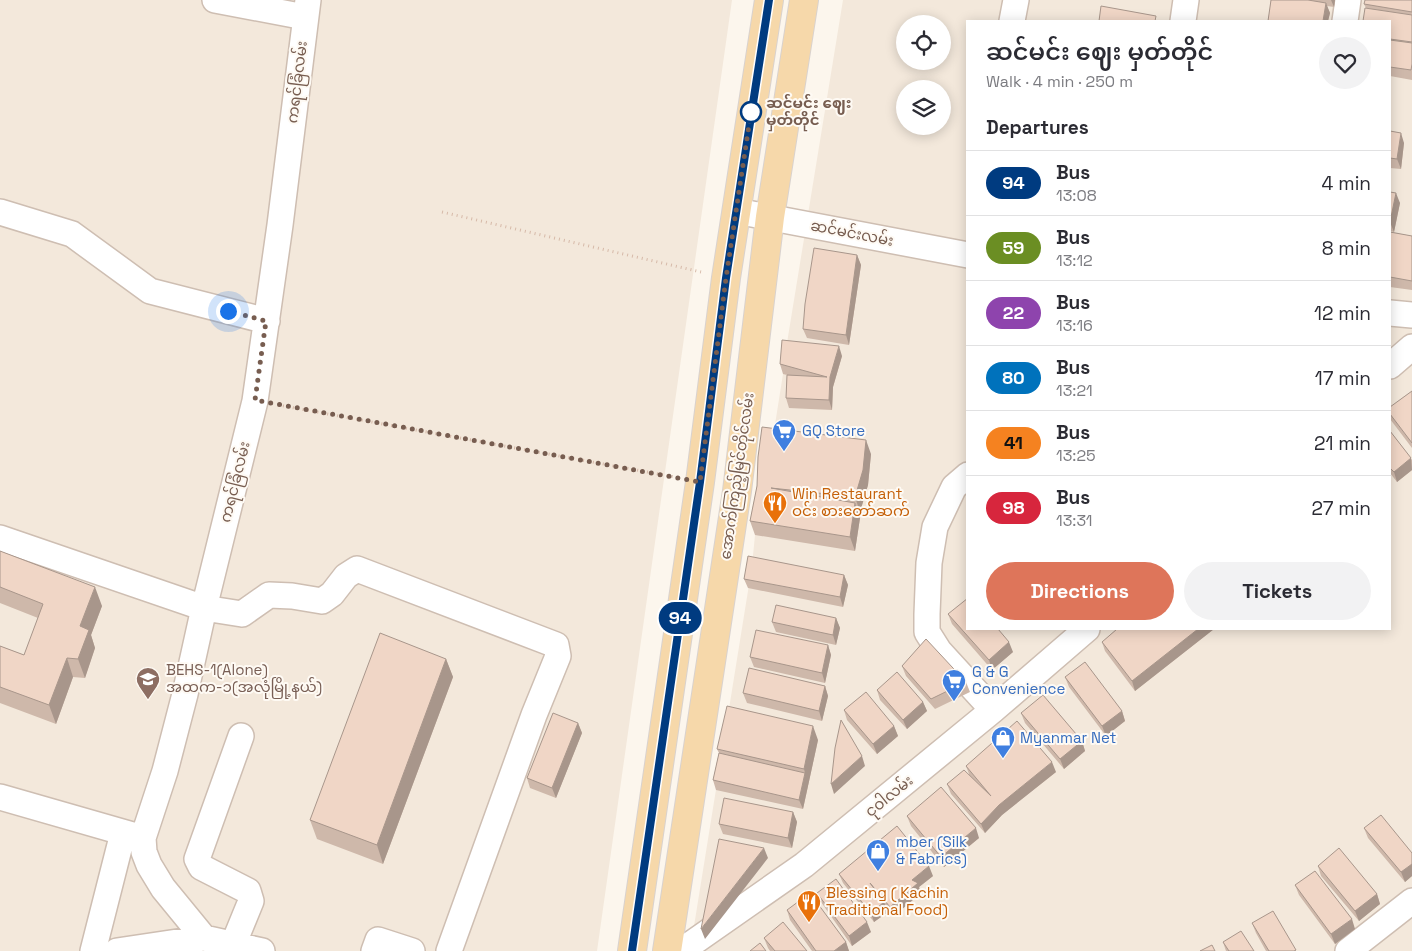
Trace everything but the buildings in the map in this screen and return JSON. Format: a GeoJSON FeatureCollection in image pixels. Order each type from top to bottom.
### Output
{"type":"FeatureCollection","features":[{"type":"Feature","properties":{"kind":"main road"},"geometry":{"type":"LineString","coordinates":[[632,951],[700,482],[726,278],[769,0]]}},
{"type":"Feature","properties":{"kind":"main road","name":"အောက်ကြည့်မြင်တိုင်လမ်း"},"geometry":{"type":"LineString","coordinates":[[667,951],[736,491],[770,217],[804,0]]}},
{"type":"Feature","properties":{"kind":"main road"},"geometry":{"type":"LineString","coordinates":[[700,482],[736,491]]}},
{"type":"Feature","properties":{"kind":"street"},"geometry":{"type":"LineString","coordinates":[[215,0],[306,8]]}},
{"type":"Feature","properties":{"kind":"street"},"geometry":{"type":"LineString","coordinates":[[1012,20],[1016,0]]}},
{"type":"Feature","properties":{"kind":"street"},"geometry":{"type":"LineString","coordinates":[[1183,20],[1186,0]]}},
{"type":"Feature","properties":{"kind":"street"},"geometry":{"type":"LineString","coordinates":[[1345,20],[1348,0]]}},
{"type":"Feature","properties":{"kind":"street","name":"ကရင်ခြံလမ်း"},"geometry":{"type":"LineString","coordinates":[[204,938],[163,888],[133,835],[165,771],[255,400],[280,225],[306,8]]}},
{"type":"Feature","properties":{"kind":"street","name":"ဆင်မင်းလမ်း"},"geometry":{"type":"LineString","coordinates":[[736,211],[966,255]]}},
{"type":"Feature","properties":{"kind":"street"},"geometry":{"type":"LineString","coordinates":[[0,212],[72,234],[150,291],[266,321]]}},
{"type":"Feature","properties":{"kind":"street"},"geometry":{"type":"LineString","coordinates":[[1391,312],[1412,315]]}},
{"type":"Feature","properties":{"kind":"street"},"geometry":{"type":"LineString","coordinates":[[1391,365],[1412,347]]}},
{"type":"Feature","properties":{"kind":"street"},"geometry":{"type":"LineString","coordinates":[[961,481],[935,527],[929,563],[927,623],[939,651],[992,710]]}},
{"type":"Feature","properties":{"kind":"street"},"geometry":{"type":"LineString","coordinates":[[0,538],[204,608],[242,614],[269,595],[292,596],[322,601],[332,594],[346,576],[357,569],[556,645],[558,656],[534,715],[449,951]]}},
{"type":"Feature","properties":{"kind":"street","name":"ငုဝါလမ်း"},"geometry":{"type":"LineString","coordinates":[[681,951],[804,865],[1086,630]]}},
{"type":"Feature","properties":{"kind":"street"},"geometry":{"type":"LineString","coordinates":[[233,945],[251,901],[248,891],[201,867],[197,859],[241,736]]}},
{"type":"Feature","properties":{"kind":"street"},"geometry":{"type":"LineString","coordinates":[[0,797],[133,835],[92,951]]}},
{"type":"Feature","properties":{"kind":"street"},"geometry":{"type":"LineString","coordinates":[[1348,951],[1412,900]]}},
{"type":"Feature","properties":{"kind":"street"},"geometry":{"type":"LineString","coordinates":[[117,951],[204,938],[262,951]]}},
{"type":"Feature","properties":{"kind":"street"},"geometry":{"type":"LineString","coordinates":[[374,951],[378,940],[412,951]]}},
{"type":"Feature","properties":{"kind":"path"},"geometry":{"type":"LineString","coordinates":[[442,212],[726,278]]}},
{"type":"Feature","properties":{"kind":"path"},"geometry":{"type":"LineString","coordinates":[[255,400],[700,482]]}},
{"type":"Feature","properties":{"kind":"shaded area"},"geometry":{"type":"Polygon","coordinates":[[[0,0],[732,0],[597,951],[0,951],[0,0]]]}},
{"type":"Feature","properties":{"kind":"shaded area"},"geometry":{"type":"Polygon","coordinates":[[[843,0],[1412,0],[1412,951],[690,951],[752,566],[755,535],[763,500],[843,0]]]}},
{"type":"Feature","properties":{"kind":"bus line","name":"94"},"geometry":{"type":"LineString","coordinates":[[632,951],[700,482],[726,278],[769,0]]}},
{"type":"Feature","properties":{"kind":"place","name":"ဆင်မင်း ဈေး မှတ်တိုင်"},"geometry":{"type":"Point","coordinates":[751,112]}},
{"type":"Feature","properties":{"kind":"place","name":"GQ Store"},"geometry":{"type":"Point","coordinates":[784,452]}},
{"type":"Feature","properties":{"kind":"place","name":"Win Restaurant ဝင်း စားတော်ဆက်"},"geometry":{"type":"Point","coordinates":[775,524]}},
{"type":"Feature","properties":{"kind":"place","name":"BEHS-1(Alone) အထက-၁(အလုံမြို့နယ်)"},"geometry":{"type":"Point","coordinates":[148,700]}},
{"type":"Feature","properties":{"kind":"place","name":"G & G Convenience"},"geometry":{"type":"Point","coordinates":[954,702]}},
{"type":"Feature","properties":{"kind":"place","name":"Myanmar Net"},"geometry":{"type":"Point","coordinates":[1003,759]}},
{"type":"Feature","properties":{"kind":"place","name":"mber (Silk & Fabrics)"},"geometry":{"type":"Point","coordinates":[878,872]}},
{"type":"Feature","properties":{"kind":"place","name":"Blessing ( Kachin Traditional Food)"},"geometry":{"type":"Point","coordinates":[809,923]}},
{"type":"Feature","properties":{"kind":"route"},"geometry":{"type":"LineString","coordinates":[[228,311],[266,321],[255,400],[700,482],[726,278],[751,112]]}}]}
